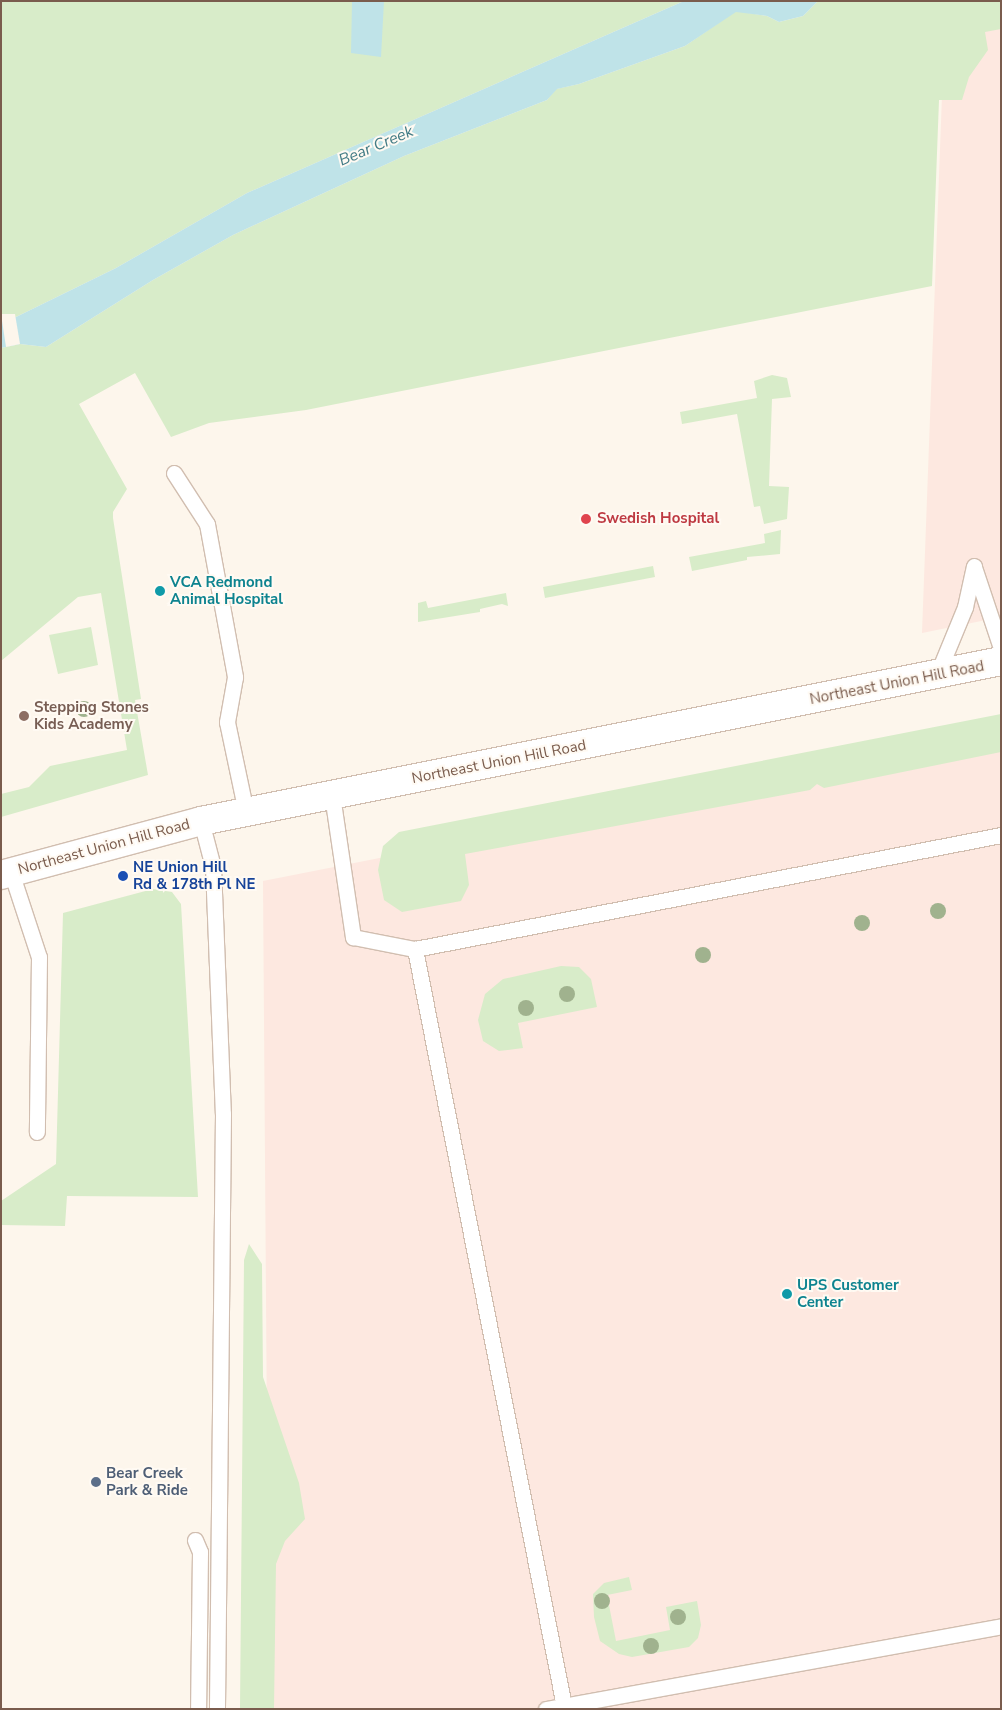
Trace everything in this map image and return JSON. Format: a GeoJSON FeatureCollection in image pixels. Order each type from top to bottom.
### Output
{"type":"FeatureCollection","features":[{"type":"Feature","properties":{"kind":"main road","name":"Northeast Union Hill Road"},"geometry":{"type":"LineString","coordinates":[[6,874],[201,821],[1001,662]]}},
{"type":"Feature","properties":{"kind":"lane"},"geometry":{"type":"LineString","coordinates":[[174,473],[207,524],[235,677],[227,722],[246,812]]}},
{"type":"Feature","properties":{"kind":"lane"},"geometry":{"type":"LineString","coordinates":[[936,675],[965,607],[974,566],[1001,648]]}},
{"type":"Feature","properties":{"kind":"lane"},"geometry":{"type":"LineString","coordinates":[[332,795],[353,937],[415,949],[1001,835]]}},
{"type":"Feature","properties":{"kind":"lane"},"geometry":{"type":"LineString","coordinates":[[201,821],[213,867],[222,1114],[217,1709]]}},
{"type":"Feature","properties":{"kind":"lane"},"geometry":{"type":"LineString","coordinates":[[6,874],[39,957],[37,1132]]}},
{"type":"Feature","properties":{"kind":"lane"},"geometry":{"type":"LineString","coordinates":[[415,949],[564,1706]]}},
{"type":"Feature","properties":{"kind":"lane"},"geometry":{"type":"LineString","coordinates":[[195,1540],[200,1552],[198,1709]]}},
{"type":"Feature","properties":{"kind":"lane"},"geometry":{"type":"LineString","coordinates":[[546,1709],[1001,1626]]}},
{"type":"Feature","properties":{"kind":"shaded area"},"geometry":{"type":"Polygon","coordinates":[[[1001,1],[1001,617],[922,633],[945,15],[1001,1]]]}},
{"type":"Feature","properties":{"kind":"shaded area"},"geometry":{"type":"Polygon","coordinates":[[[1001,735],[1001,1709],[269,1709],[263,881],[1001,735]]]}},
{"type":"Feature","properties":{"kind":"green space"},"geometry":{"type":"Polygon","coordinates":[[[1,1],[684,1],[247,193],[116,268],[16,317],[1,316],[1,1]]]}},
{"type":"Feature","properties":{"kind":"green space"},"geometry":{"type":"Polygon","coordinates":[[[818,1],[1001,1],[1001,29],[985,32],[988,50],[969,77],[962,100],[939,100],[932,286],[306,410],[209,423],[171,437],[135,373],[79,404],[127,489],[113,512],[113,518],[141,699],[135,700],[148,775],[1,817],[1,794],[29,787],[50,766],[127,750],[101,593],[78,597],[1,661],[1,348],[20,344],[46,347],[153,280],[233,235],[404,156],[547,100],[556,89],[579,84],[685,46],[736,11],[767,16],[779,22],[803,16],[818,1]]]}},
{"type":"Feature","properties":{"kind":"green space"},"geometry":{"type":"Polygon","coordinates":[[[772,375],[787,378],[791,397],[772,399],[769,486],[789,487],[787,519],[764,524],[760,506],[754,507],[737,414],[682,424],[680,412],[757,398],[754,381],[772,375]]]}},
{"type":"Feature","properties":{"kind":"green space"},"geometry":{"type":"Polygon","coordinates":[[[781,530],[780,554],[747,557],[747,560],[692,571],[689,557],[765,543],[764,534],[781,530]]]}},
{"type":"Feature","properties":{"kind":"green space"},"geometry":{"type":"Polygon","coordinates":[[[653,566],[655,577],[545,598],[543,587],[653,566]]]}},
{"type":"Feature","properties":{"kind":"green space"},"geometry":{"type":"Polygon","coordinates":[[[506,593],[508,606],[502,604],[480,609],[480,612],[418,622],[418,603],[426,601],[428,608],[506,593]]]}},
{"type":"Feature","properties":{"kind":"green space"},"geometry":{"type":"Polygon","coordinates":[[[91,627],[98,665],[58,674],[49,635],[91,627]]]}},
{"type":"Feature","properties":{"kind":"green space"},"geometry":{"type":"Polygon","coordinates":[[[1001,714],[1001,752],[824,788],[817,784],[810,790],[465,854],[469,885],[461,901],[402,912],[384,900],[378,870],[383,846],[399,832],[1001,714]]]}},
{"type":"Feature","properties":{"kind":"green space"},"geometry":{"type":"Polygon","coordinates":[[[153,889],[172,892],[181,904],[198,1197],[67,1196],[65,1226],[1,1225],[1,1201],[56,1164],[63,913],[153,889]]]}},
{"type":"Feature","properties":{"kind":"green space"},"geometry":{"type":"Polygon","coordinates":[[[561,966],[579,967],[591,979],[597,1007],[518,1023],[523,1048],[499,1051],[483,1041],[478,1020],[485,994],[503,979],[561,966]]]}},
{"type":"Feature","properties":{"kind":"green space"},"geometry":{"type":"Polygon","coordinates":[[[249,1244],[262,1264],[263,1377],[299,1483],[305,1519],[285,1541],[276,1564],[274,1709],[240,1709],[244,1260],[249,1244]]]}},
{"type":"Feature","properties":{"kind":"green space"},"geometry":{"type":"Polygon","coordinates":[[[629,1577],[632,1590],[607,1595],[616,1641],[670,1630],[666,1607],[697,1601],[701,1625],[698,1638],[689,1647],[632,1657],[619,1654],[600,1641],[594,1617],[593,1594],[604,1583],[629,1577]]]}},
{"type":"Feature","properties":{"kind":"water"},"geometry":{"type":"Polygon","coordinates":[[[352,1],[384,1],[381,57],[351,53],[352,1]]]}},
{"type":"Feature","properties":{"kind":"water","name":"Bear Creek"},"geometry":{"type":"Polygon","coordinates":[[[684,1],[818,1],[803,16],[779,22],[767,16],[736,12],[685,46],[579,84],[557,89],[547,100],[404,156],[233,235],[153,280],[46,347],[20,344],[1,348],[1,316],[16,317],[116,268],[247,193],[684,1]]]}},
{"type":"Feature","properties":{"kind":"pier"},"geometry":{"type":"Polygon","coordinates":[[[1,314],[15,314],[20,344],[6,347],[1,314]]]}},
{"type":"Feature","properties":{"kind":"place","name":"Swedish Hospital"},"geometry":{"type":"Point","coordinates":[586,519]}},
{"type":"Feature","properties":{"kind":"place","name":"VCA Redmond Animal Hospital"},"geometry":{"type":"Point","coordinates":[160,591]}},
{"type":"Feature","properties":{"kind":"place","name":"Stepping Stones Kids Academy"},"geometry":{"type":"Point","coordinates":[24,716]}},
{"type":"Feature","properties":{"kind":"place","name":"NE Union Hill Rd & 178th Pl NE"},"geometry":{"type":"Point","coordinates":[123,876]}},
{"type":"Feature","properties":{"kind":"place","name":"UPS Customer Center"},"geometry":{"type":"Point","coordinates":[787,1294]}},
{"type":"Feature","properties":{"kind":"place","name":"Bear Creek Park & Ride"},"geometry":{"type":"Point","coordinates":[96,1482]}}]}
